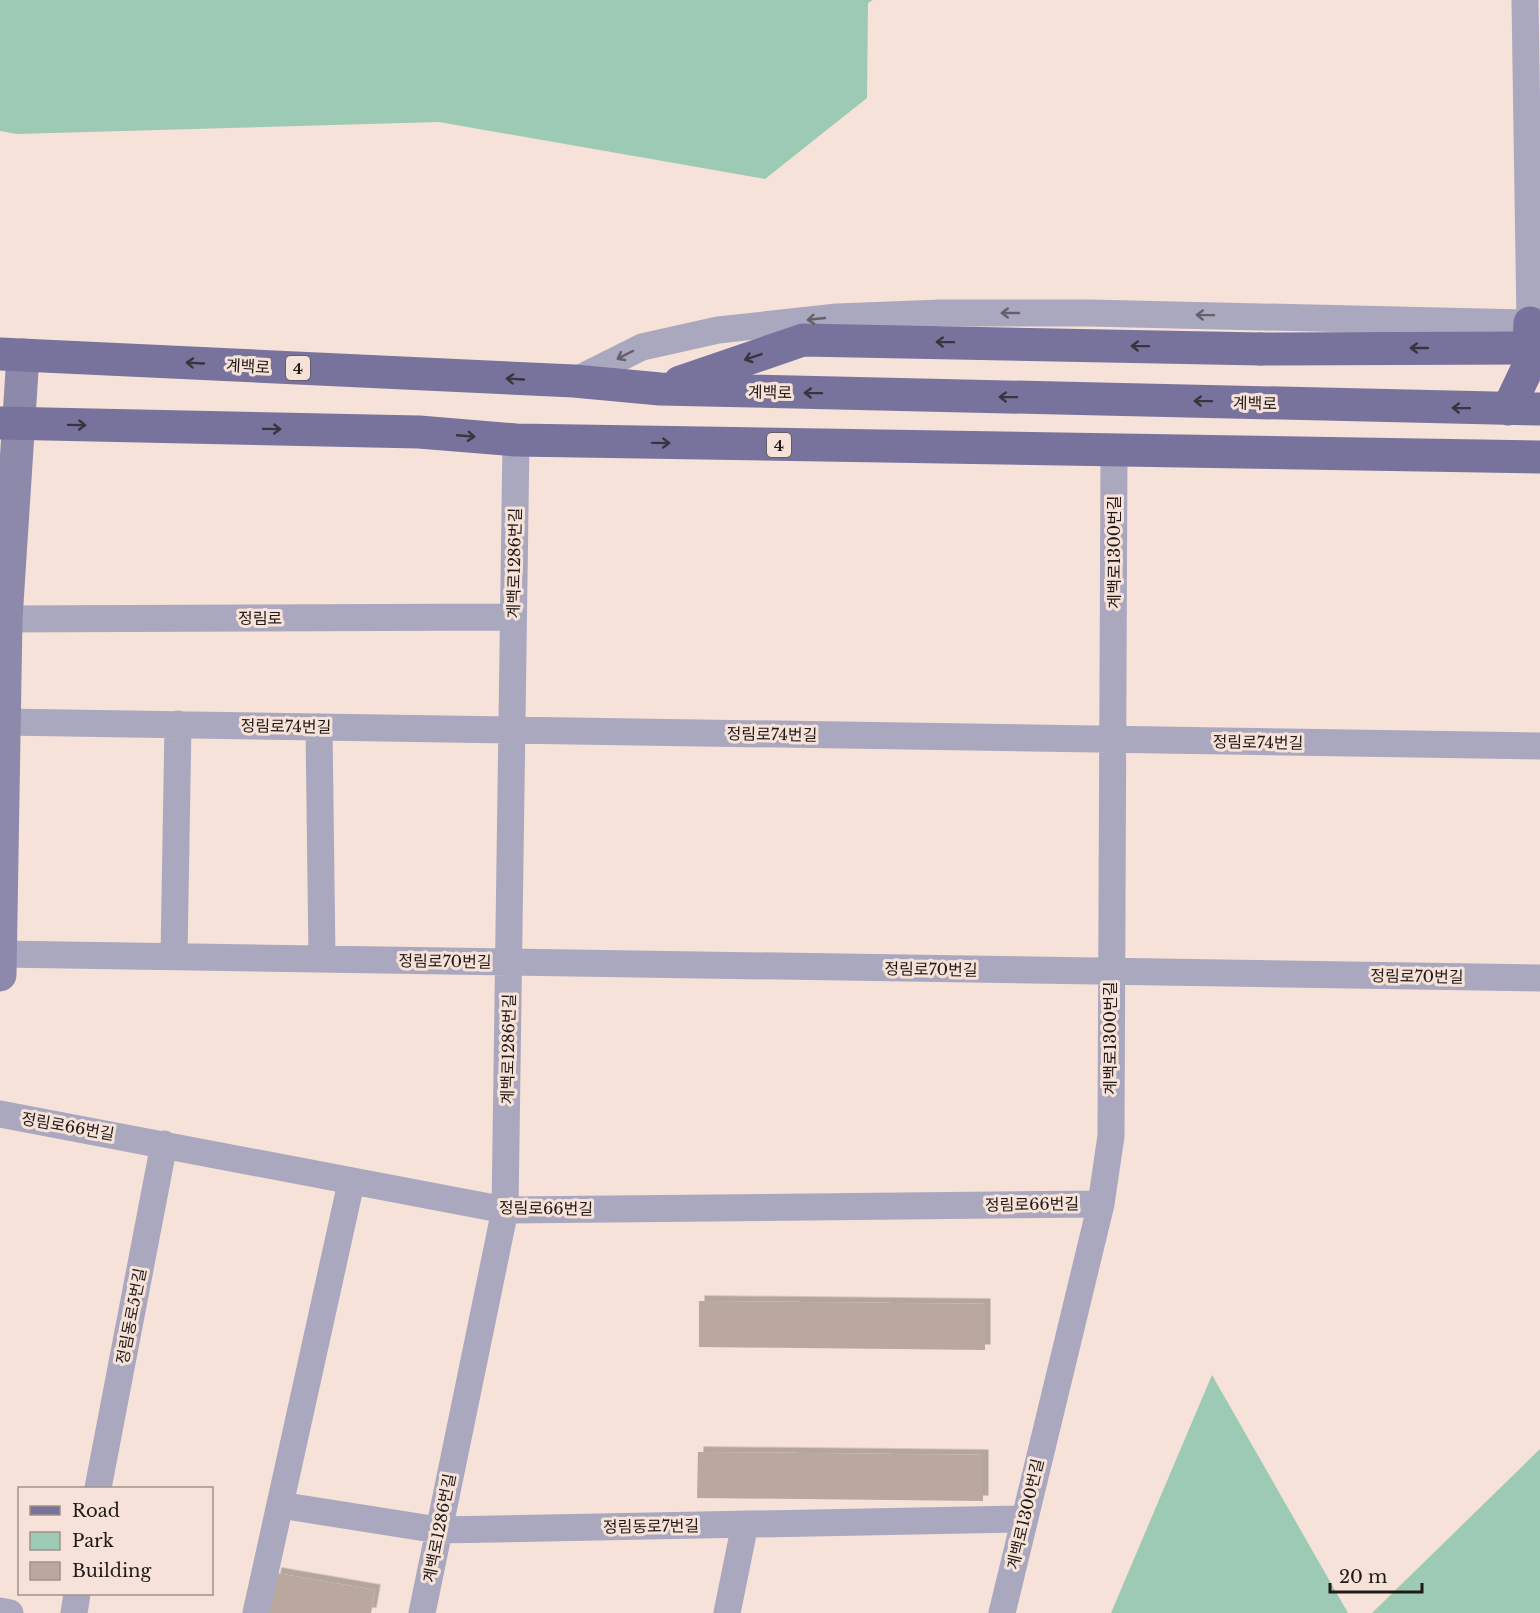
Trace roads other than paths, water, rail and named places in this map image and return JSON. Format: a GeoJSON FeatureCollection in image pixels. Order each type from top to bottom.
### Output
{"type":"FeatureCollection","features":[{"type":"Feature","properties":{"kind":"main road"},"geometry":{"type":"LineString","coordinates":[[660,389],[803,340],[1261,349],[1537,334],[1527,367],[1508,409]]}},
{"type":"Feature","properties":{"kind":"main road"},"geometry":{"type":"LineString","coordinates":[[1,964],[3,620],[11,355]]}},
{"type":"Feature","properties":{"kind":"main road","name":"계백로"},"geometry":{"type":"LineString","coordinates":[[11,355],[574,381],[660,389],[1540,409]]}},
{"type":"Feature","properties":{"kind":"main road","name":"4"},"geometry":{"type":"LineString","coordinates":[[9,423],[419,432],[516,440],[1540,458]]}},
{"type":"Feature","properties":{"kind":"street"},"geometry":{"type":"LineString","coordinates":[[574,381],[642,347],[718,330],[837,317],[941,313],[1264,316],[1537,334],[1525,0]]}},
{"type":"Feature","properties":{"kind":"street","name":"계백로1286번길"},"geometry":{"type":"LineString","coordinates":[[422,1613],[505,1210],[516,440]]}},
{"type":"Feature","properties":{"kind":"street","name":"계백로1300번길"},"geometry":{"type":"LineString","coordinates":[[1002,1613],[1101,1204],[1111,1136],[1114,451]]}},
{"type":"Feature","properties":{"kind":"street","name":"정림로"},"geometry":{"type":"LineString","coordinates":[[3,620],[513,616]]}},
{"type":"Feature","properties":{"kind":"street","name":"정림로74번길"},"geometry":{"type":"LineString","coordinates":[[3,722],[1540,746]]}},
{"type":"Feature","properties":{"kind":"street"},"geometry":{"type":"LineString","coordinates":[[174,956],[178,724]]}},
{"type":"Feature","properties":{"kind":"street"},"geometry":{"type":"LineString","coordinates":[[319,727],[322,958]]}},
{"type":"Feature","properties":{"kind":"street","name":"정림로70번길"},"geometry":{"type":"LineString","coordinates":[[1,964],[174,956],[1540,978]]}},
{"type":"Feature","properties":{"kind":"street","name":"정림로66번길"},"geometry":{"type":"LineString","coordinates":[[0,1114],[164,1144],[351,1183],[505,1210],[1101,1204]]}},
{"type":"Feature","properties":{"kind":"street","name":"정림동로5번길"},"geometry":{"type":"LineString","coordinates":[[98,1487],[164,1144]]}},
{"type":"Feature","properties":{"kind":"street"},"geometry":{"type":"LineString","coordinates":[[256,1613],[351,1183]]}},
{"type":"Feature","properties":{"kind":"street","name":"정림동로7번길"},"geometry":{"type":"LineString","coordinates":[[280,1505],[438,1530],[1023,1519]]}},
{"type":"Feature","properties":{"kind":"street"},"geometry":{"type":"LineString","coordinates":[[727,1613],[745,1524]]}},
{"type":"Feature","properties":{"kind":"street"},"geometry":{"type":"LineString","coordinates":[[74,1613],[77,1595]]}},
{"type":"Feature","properties":{"kind":"street"},"geometry":{"type":"LineString","coordinates":[[0,1611],[10,1613]]}}]}
